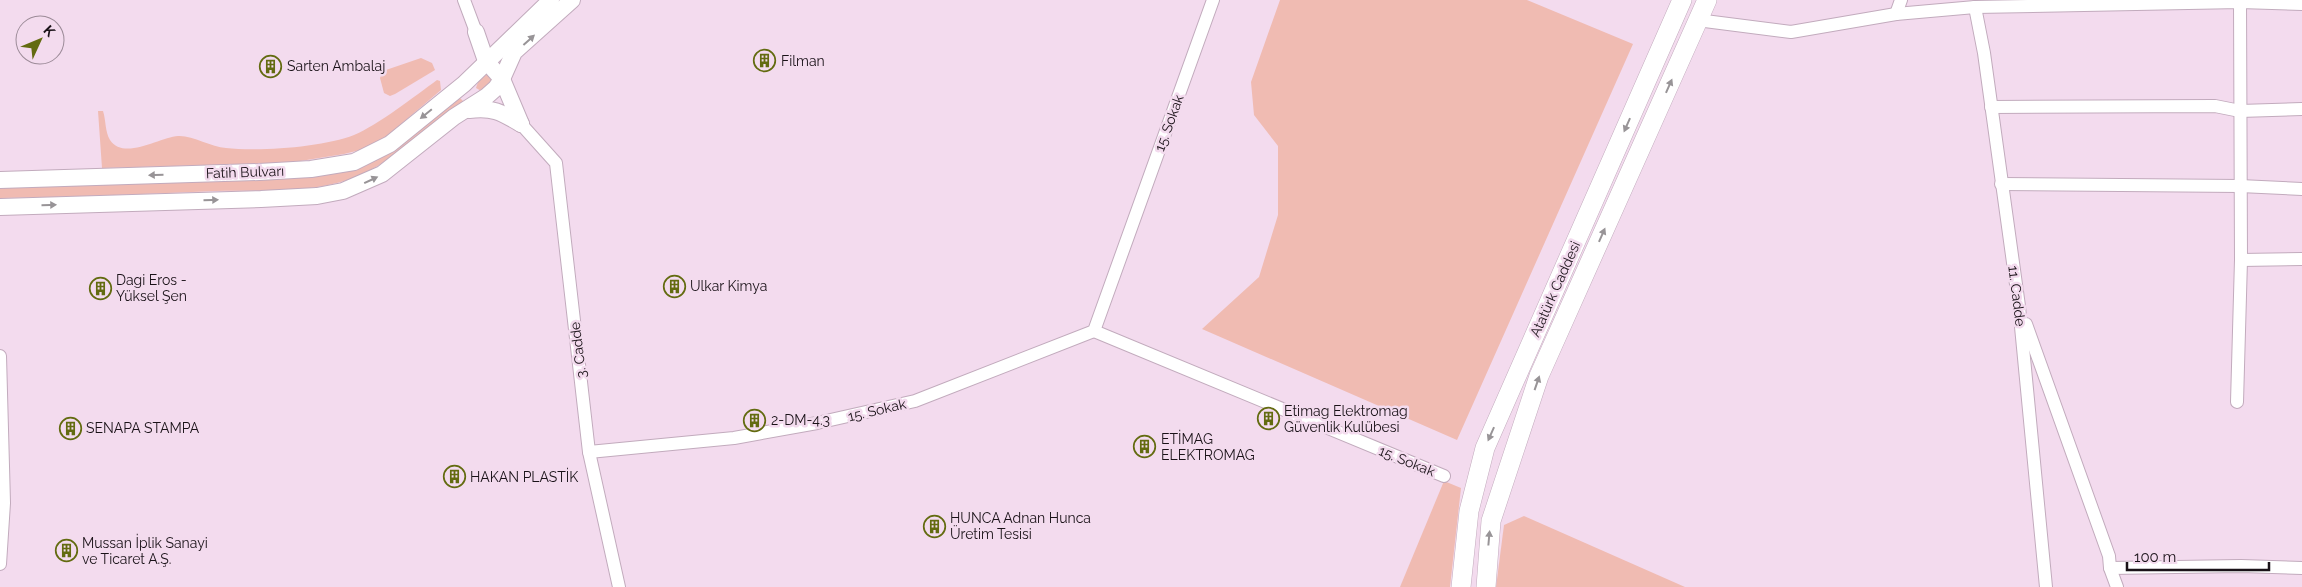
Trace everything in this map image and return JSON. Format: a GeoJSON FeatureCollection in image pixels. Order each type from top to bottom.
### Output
{"type":"FeatureCollection","features":[{"type":"Feature","properties":{"kind":"highway","name":"Atatürk Caddesi"},"geometry":{"type":"LineString","coordinates":[[1461,587],[1470,511],[1484,448],[1682,0]]}},
{"type":"Feature","properties":{"kind":"highway"},"geometry":{"type":"LineString","coordinates":[[1486,587],[1491,521],[1540,376],[1707,0]]}},
{"type":"Feature","properties":{"kind":"main road","name":"Fatih Bulvarı"},"geometry":{"type":"LineString","coordinates":[[0,180],[260,172],[312,168],[354,162],[390,144],[464,84],[551,0]]}},
{"type":"Feature","properties":{"kind":"main road"},"geometry":{"type":"LineString","coordinates":[[0,206],[261,199],[336,193],[382,174],[496,88],[514,52],[572,0]]}},
{"type":"Feature","properties":{"kind":"main road"},"geometry":{"type":"LineString","coordinates":[[476,32],[492,39],[508,40]]}},
{"type":"Feature","properties":{"kind":"main road"},"geometry":{"type":"LineString","coordinates":[[476,32],[486,61],[502,79],[521,124]]}},
{"type":"Feature","properties":{"kind":"main road"},"geometry":{"type":"LineString","coordinates":[[464,84],[465,90],[472,98],[479,101]]}},
{"type":"Feature","properties":{"kind":"main road"},"geometry":{"type":"LineString","coordinates":[[464,111],[487,108],[503,113],[521,124]]}},
{"type":"Feature","properties":{"kind":"street"},"geometry":{"type":"LineString","coordinates":[[464,0],[476,32]]}},
{"type":"Feature","properties":{"kind":"street","name":"15. Sokak"},"geometry":{"type":"LineString","coordinates":[[1094,331],[1213,0]]}},
{"type":"Feature","properties":{"kind":"street"},"geometry":{"type":"LineString","coordinates":[[1896,14],[1901,0]]}},
{"type":"Feature","properties":{"kind":"street"},"geometry":{"type":"LineString","coordinates":[[2237,402],[2241,260],[2240,2]]}},
{"type":"Feature","properties":{"kind":"street"},"geometry":{"type":"LineString","coordinates":[[1697,20],[1791,32],[1896,14],[2009,3],[2301,3]]}},
{"type":"Feature","properties":{"kind":"street","name":"11. Cadde"},"geometry":{"type":"LineString","coordinates":[[1975,7],[2019,306],[2046,587]]}},
{"type":"Feature","properties":{"kind":"street"},"geometry":{"type":"LineString","coordinates":[[1991,107],[2215,106],[2240,111],[2302,109]]}},
{"type":"Feature","properties":{"kind":"street","name":"3. Cadde"},"geometry":{"type":"LineString","coordinates":[[521,124],[556,163],[589,452],[619,587]]}},
{"type":"Feature","properties":{"kind":"street"},"geometry":{"type":"LineString","coordinates":[[2001,184],[2240,186],[2302,189]]}},
{"type":"Feature","properties":{"kind":"street"},"geometry":{"type":"LineString","coordinates":[[2241,260],[2302,258]]}},
{"type":"Feature","properties":{"kind":"street"},"geometry":{"type":"LineString","coordinates":[[2019,306],[2109,556],[2110,568],[2117,587]]}},
{"type":"Feature","properties":{"kind":"street","name":"15. Sokak"},"geometry":{"type":"LineString","coordinates":[[589,452],[734,438],[817,423],[915,401],[1094,331],[1444,476]]}},
{"type":"Feature","properties":{"kind":"street"},"geometry":{"type":"LineString","coordinates":[[0,356],[4,503],[0,564]]}},
{"type":"Feature","properties":{"kind":"street"},"geometry":{"type":"LineString","coordinates":[[2110,568],[2188,566],[2302,568]]}},
{"type":"Feature","properties":{"kind":"shaded area"},"geometry":{"type":"Polygon","coordinates":[[[1280,0],[1527,0],[1633,44],[1457,440],[1202,329],[1259,277],[1278,215],[1278,146],[1254,115],[1251,82],[1280,0]]]}},
{"type":"Feature","properties":{"kind":"shaded area"},"geometry":{"type":"Polygon","coordinates":[[[421,58],[432,63],[435,70],[395,94],[390,96],[384,93],[380,78],[383,71],[421,58]]]}},
{"type":"Feature","properties":{"kind":"shaded area"},"geometry":{"type":"Polygon","coordinates":[[[488,74],[493,79],[483,92],[476,88],[483,76],[488,74]]]}},
{"type":"Feature","properties":{"kind":"shaded area"},"geometry":{"type":"Polygon","coordinates":[[[437,80],[440,81],[441,90],[387,136],[368,148],[288,163],[102,168],[98,111],[103,111],[110,140],[116,146],[124,148],[142,146],[178,136],[189,137],[214,146],[226,148],[291,147],[326,143],[354,135],[385,117],[437,80]]]}},
{"type":"Feature","properties":{"kind":"shaded area"},"geometry":{"type":"Polygon","coordinates":[[[456,94],[464,102],[437,120],[400,151],[373,169],[358,176],[324,186],[270,191],[0,198],[0,185],[354,168],[374,161],[384,154],[456,94]]]}},
{"type":"Feature","properties":{"kind":"shaded area"},"geometry":{"type":"Polygon","coordinates":[[[1444,481],[1461,488],[1450,587],[1400,587],[1444,481]]]}},
{"type":"Feature","properties":{"kind":"shaded area"},"geometry":{"type":"Polygon","coordinates":[[[1524,516],[1685,587],[1496,587],[1504,525],[1524,516]]]}},
{"type":"Feature","properties":{"kind":"place","name":"Filman"},"geometry":{"type":"Point","coordinates":[765,61]}},
{"type":"Feature","properties":{"kind":"place","name":"Sarten Ambalaj"},"geometry":{"type":"Point","coordinates":[271,66]}},
{"type":"Feature","properties":{"kind":"place","name":"Ulkar Kimya"},"geometry":{"type":"Point","coordinates":[674,286]}},
{"type":"Feature","properties":{"kind":"place","name":"Dagi Eros - Yüksel Şen"},"geometry":{"type":"Point","coordinates":[100,288]}},
{"type":"Feature","properties":{"kind":"place","name":"Etimag Elektromag Güvenlik Kulübesi"},"geometry":{"type":"Point","coordinates":[1268,419]}},
{"type":"Feature","properties":{"kind":"place","name":"2-DM-4.3"},"geometry":{"type":"Point","coordinates":[755,420]}},
{"type":"Feature","properties":{"kind":"place","name":"SENAPA STAMPA"},"geometry":{"type":"Point","coordinates":[70,428]}},
{"type":"Feature","properties":{"kind":"place","name":"ETİMAG ELEKTROMAG"},"geometry":{"type":"Point","coordinates":[1145,447]}},
{"type":"Feature","properties":{"kind":"place","name":"HAKAN PLASTİK"},"geometry":{"type":"Point","coordinates":[454,477]}},
{"type":"Feature","properties":{"kind":"place","name":"HUNCA Adnan Hunca Üretim Tesisi"},"geometry":{"type":"Point","coordinates":[934,526]}},
{"type":"Feature","properties":{"kind":"place","name":"Mussan İplik Sanayi ve Ticaret A.Ş."},"geometry":{"type":"Point","coordinates":[66,551]}}]}
